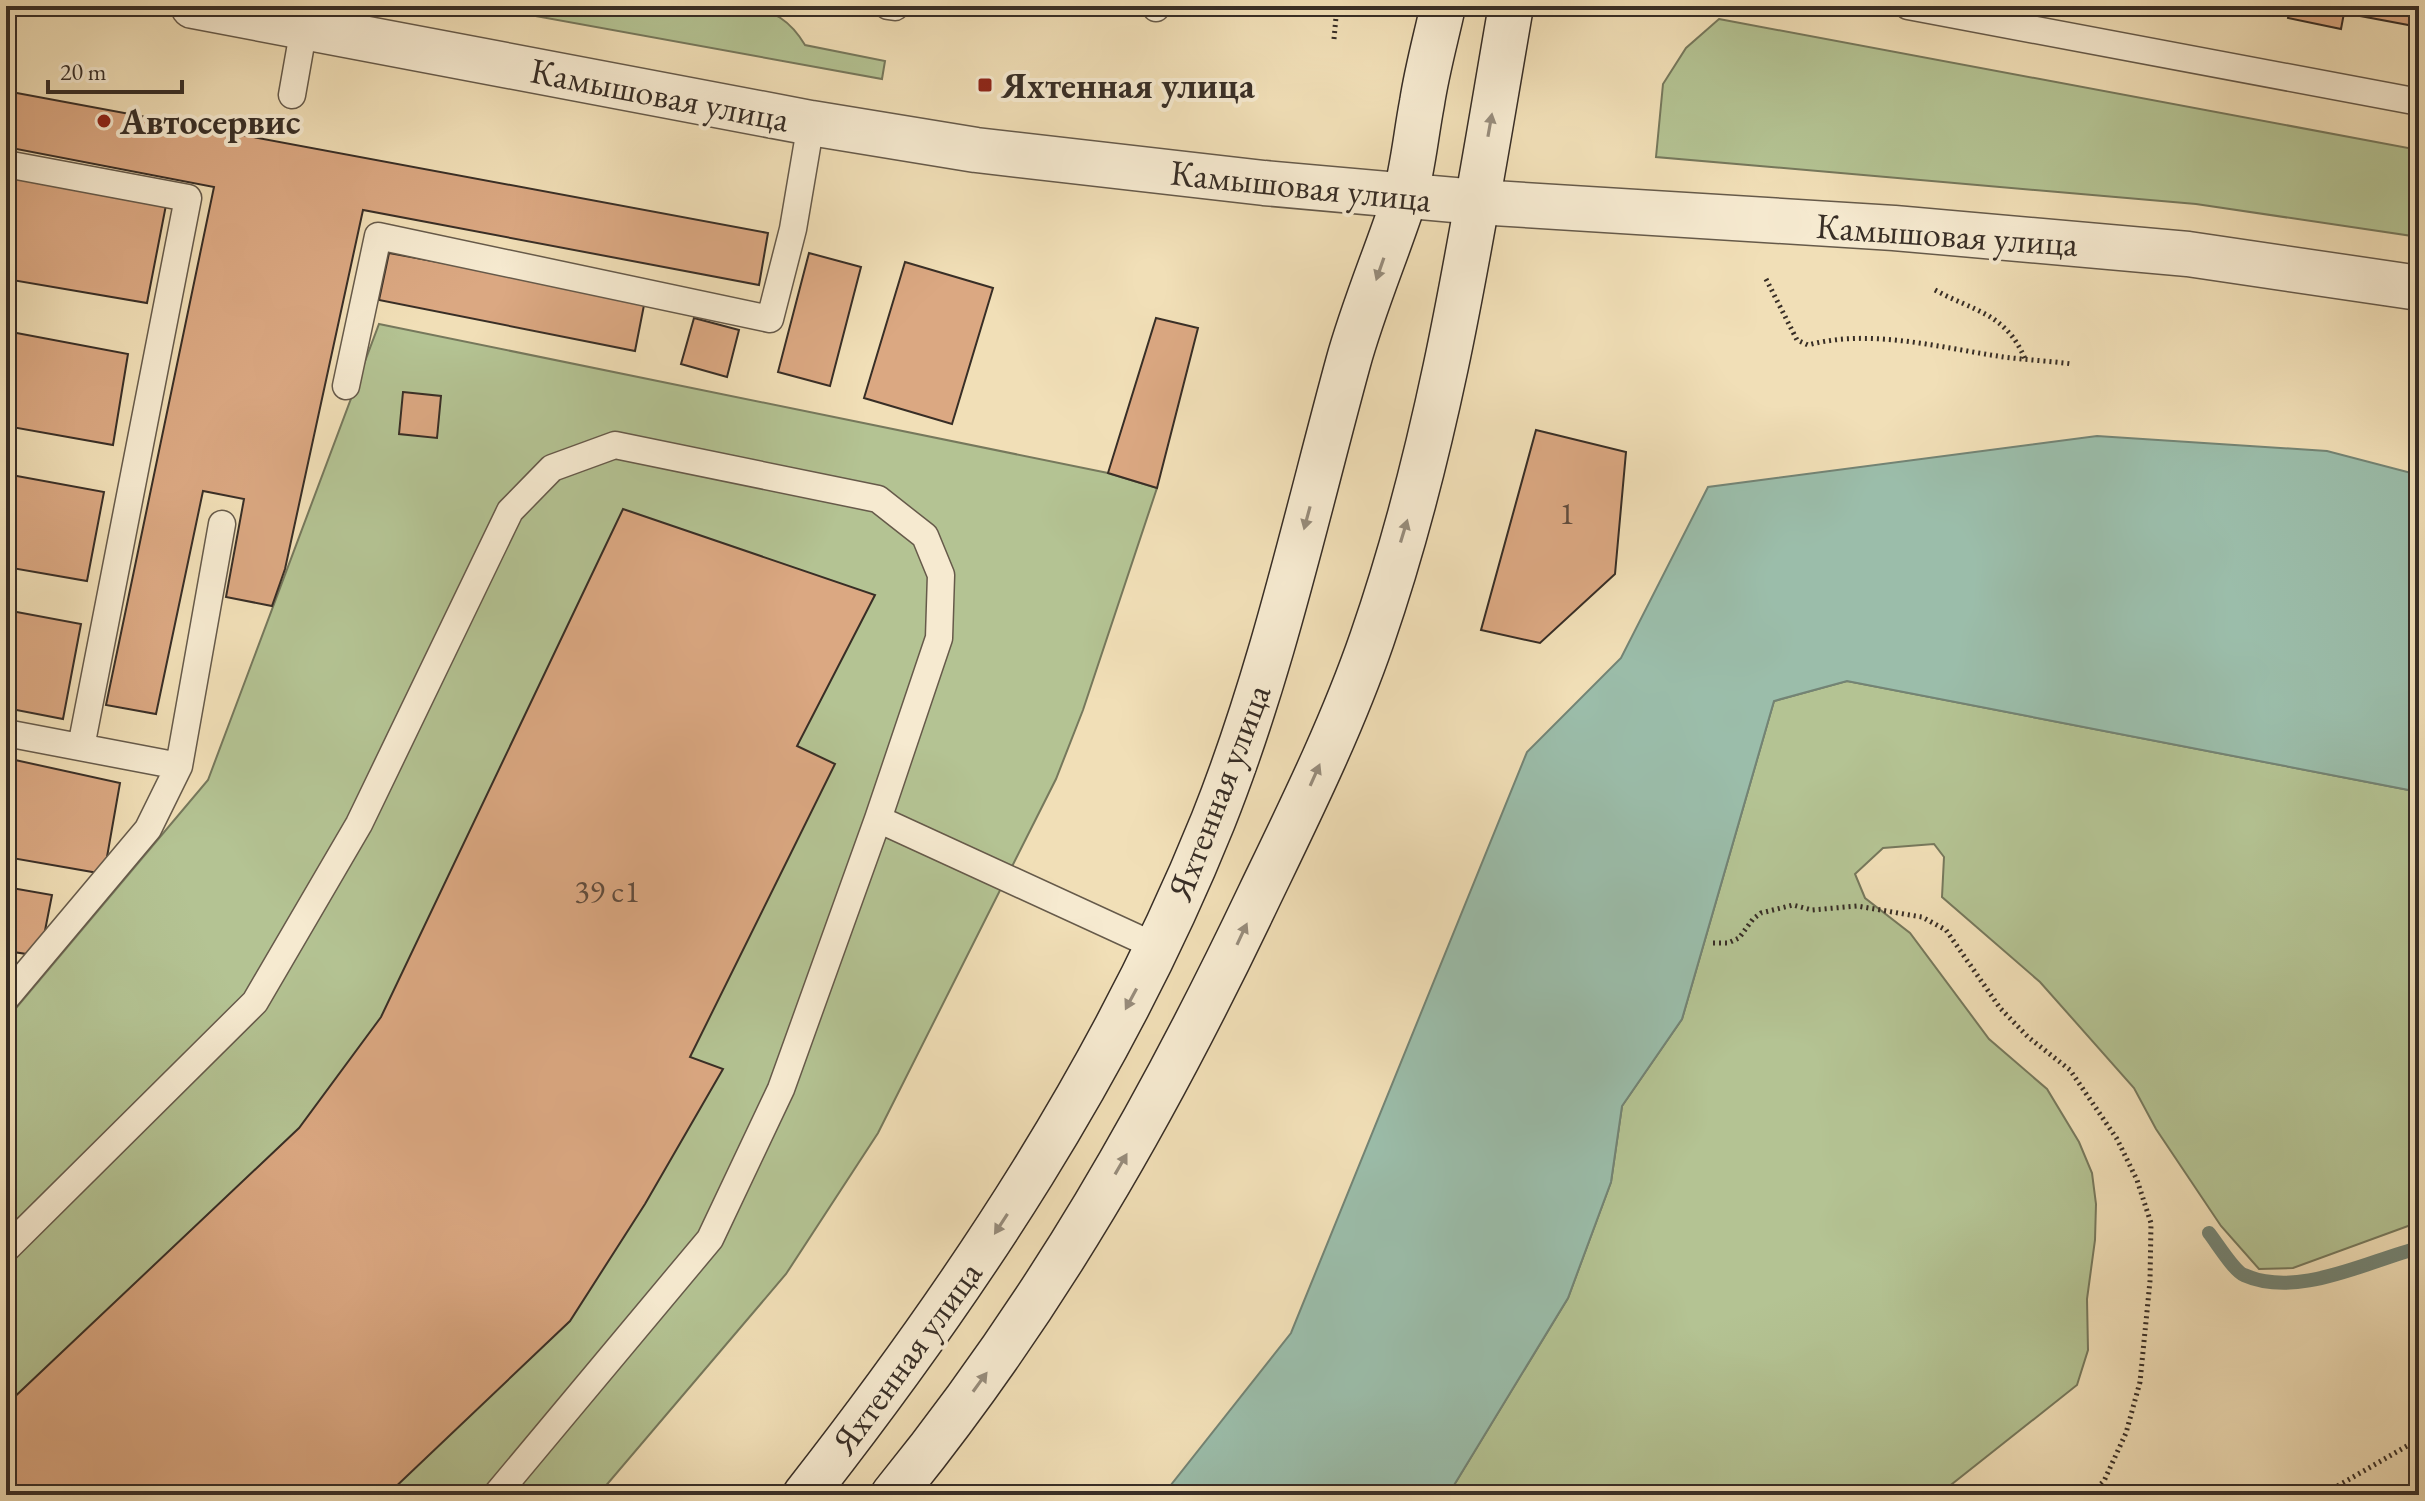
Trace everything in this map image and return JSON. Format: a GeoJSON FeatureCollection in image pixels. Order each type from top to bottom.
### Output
{"type":"FeatureCollection","features":[{"type":"Feature","properties":{"kind":"main road","name":"Камышовая улица"},"geometry":{"type":"LineString","coordinates":[[193,6],[811,123],[976,150],[1264,183],[1477,202],[1894,228],[2188,254],[2419,288]]}},
{"type":"Feature","properties":{"kind":"main road","name":"Яхтенная улица"},"geometry":{"type":"LineString","coordinates":[[805,1495],[944,1310],[1024,1190],[1090,1075],[1157,947],[1213,821],[1251,715],[1283,608],[1353,344],[1405,195],[1424,88],[1443,6]]}},
{"type":"Feature","properties":{"kind":"main road","name":"Яхтенная улица"},"geometry":{"type":"LineString","coordinates":[[893,1495],[934,1445],[1015,1334],[1086,1223],[1154,1107],[1216,987],[1296,818],[1372,640],[1412,506],[1448,367],[1511,6]]}},
{"type":"Feature","properties":{"kind":"lane"},"geometry":{"type":"LineString","coordinates":[[1908,6],[2419,102]]}},
{"type":"Feature","properties":{"kind":"lane"},"geometry":{"type":"LineString","coordinates":[[292,95],[304,27]]}},
{"type":"Feature","properties":{"kind":"lane"},"geometry":{"type":"LineString","coordinates":[[346,386],[378,236],[770,319],[793,229],[811,123]]}},
{"type":"Feature","properties":{"kind":"lane"},"geometry":{"type":"LineString","coordinates":[[6,164],[188,198],[81,747]]}},
{"type":"Feature","properties":{"kind":"lane"},"geometry":{"type":"LineString","coordinates":[[6,1249],[255,1002],[359,824],[510,511],[552,468],[615,445],[878,499],[925,536],[941,575],[939,638],[781,1089],[710,1239],[496,1495]]}},
{"type":"Feature","properties":{"kind":"lane"},"geometry":{"type":"LineString","coordinates":[[6,998],[148,829],[179,766],[222,524]]}},
{"type":"Feature","properties":{"kind":"lane"},"geometry":{"type":"LineString","coordinates":[[6,733],[179,766]]}},
{"type":"Feature","properties":{"kind":"lane"},"geometry":{"type":"LineString","coordinates":[[878,819],[1157,947]]}},
{"type":"Feature","properties":{"kind":"path"},"geometry":{"type":"LineString","coordinates":[[1334,39],[1337,6]]}},
{"type":"Feature","properties":{"kind":"path"},"geometry":{"type":"LineString","coordinates":[[1766,279],[1797,340],[1808,345],[1831,339],[1937,345],[2072,364]]}},
{"type":"Feature","properties":{"kind":"path"},"geometry":{"type":"LineString","coordinates":[[1935,290],[1986,314],[2017,341],[2025,359]]}},
{"type":"Feature","properties":{"kind":"path"},"geometry":{"type":"LineString","coordinates":[[1713,943],[1728,943],[1739,938],[1761,913],[1793,905],[1812,910],[1857,906],[1922,917],[1946,930],[2000,1008],[2028,1037],[2070,1070],[2117,1139],[2137,1180],[2151,1223],[2150,1281],[2140,1382],[2126,1433],[2104,1481],[2089,1495]]}},
{"type":"Feature","properties":{"kind":"path"},"geometry":{"type":"LineString","coordinates":[[2322,1495],[2419,1439]]}},
{"type":"Feature","properties":{"kind":"shaded area"},"geometry":{"type":"Polygon","coordinates":[[[480,6],[747,6],[780,18],[805,45],[885,61],[882,79],[480,6]]]}},
{"type":"Feature","properties":{"kind":"shaded area"},"geometry":{"type":"Polygon","coordinates":[[[1719,19],[2419,150],[2419,237],[2196,204],[1656,157],[1663,84],[1686,48],[1719,19]]]}},
{"type":"Feature","properties":{"kind":"shaded area"},"geometry":{"type":"Polygon","coordinates":[[[379,324],[1108,473],[1157,488],[1083,710],[1056,779],[878,1133],[786,1274],[598,1495],[6,1495],[6,1020],[208,780],[379,324]]]}},
{"type":"Feature","properties":{"kind":"shaded area"},"geometry":{"type":"Polygon","coordinates":[[[2097,436],[2327,451],[2419,475],[2419,792],[1847,681],[1774,701],[1682,1019],[1622,1106],[1611,1182],[1568,1298],[1448,1495],[1163,1495],[1291,1333],[1527,752],[1621,658],[1708,487],[2097,436]]]}},
{"type":"Feature","properties":{"kind":"shaded area"},"geometry":{"type":"Polygon","coordinates":[[[1847,681],[2419,792],[2419,1222],[2293,1268],[2259,1269],[2221,1226],[2156,1129],[2134,1088],[2040,982],[1942,897],[1944,857],[1934,844],[1883,848],[1855,874],[1865,898],[1910,933],[1989,1039],[2047,1089],[2079,1142],[2092,1173],[2096,1204],[2087,1299],[2088,1350],[2077,1385],[1941,1495],[1448,1495],[1568,1298],[1611,1182],[1622,1106],[1682,1019],[1774,701],[1847,681]]]}},
{"type":"Feature","properties":{"kind":"building"},"geometry":{"type":"Polygon","coordinates":[[[2290,6],[2419,6],[2419,27],[2344,13],[2341,29],[2288,18],[2290,6]]]}},
{"type":"Feature","properties":{"kind":"building"},"geometry":{"type":"Polygon","coordinates":[[[6,91],[768,233],[759,285],[363,210],[285,569],[272,606],[226,597],[244,499],[203,491],[156,714],[106,705],[214,187],[6,147],[6,91]]]}},
{"type":"Feature","properties":{"kind":"building"},"geometry":{"type":"Polygon","coordinates":[[[6,176],[166,205],[147,303],[6,279],[6,176]]]}},
{"type":"Feature","properties":{"kind":"building"},"geometry":{"type":"Polygon","coordinates":[[[389,253],[645,300],[635,351],[379,300],[389,253]]]}},
{"type":"Feature","properties":{"kind":"building"},"geometry":{"type":"Polygon","coordinates":[[[809,253],[861,267],[830,386],[778,372],[809,253]]]}},
{"type":"Feature","properties":{"kind":"building"},"geometry":{"type":"Polygon","coordinates":[[[905,262],[993,288],[952,424],[864,398],[905,262]]]}},
{"type":"Feature","properties":{"kind":"building"},"geometry":{"type":"Polygon","coordinates":[[[694,318],[739,330],[727,377],[681,364],[694,318]]]}},
{"type":"Feature","properties":{"kind":"building"},"geometry":{"type":"Polygon","coordinates":[[[1156,318],[1198,328],[1157,488],[1108,473],[1156,318]]]}},
{"type":"Feature","properties":{"kind":"building"},"geometry":{"type":"Polygon","coordinates":[[[6,331],[128,354],[113,445],[6,426],[6,331]]]}},
{"type":"Feature","properties":{"kind":"building"},"geometry":{"type":"Polygon","coordinates":[[[403,392],[441,396],[437,438],[399,434],[403,392]]]}},
{"type":"Feature","properties":{"kind":"building"},"geometry":{"type":"Polygon","coordinates":[[[1536,430],[1626,452],[1615,574],[1540,643],[1481,630],[1536,430]]]}},
{"type":"Feature","properties":{"kind":"building"},"geometry":{"type":"Polygon","coordinates":[[[6,474],[104,492],[87,581],[6,567],[6,474]]]}},
{"type":"Feature","properties":{"kind":"building"},"geometry":{"type":"Polygon","coordinates":[[[623,509],[875,595],[797,746],[835,764],[690,1057],[723,1069],[645,1204],[570,1321],[387,1495],[6,1495],[6,1405],[299,1128],[381,1017],[623,509]]]}},
{"type":"Feature","properties":{"kind":"building"},"geometry":{"type":"Polygon","coordinates":[[[6,610],[81,624],[63,719],[6,708],[6,610]]]}},
{"type":"Feature","properties":{"kind":"building"},"geometry":{"type":"Polygon","coordinates":[[[6,758],[120,783],[104,874],[6,857],[6,758]]]}},
{"type":"Feature","properties":{"kind":"building"},"geometry":{"type":"Polygon","coordinates":[[[6,887],[52,895],[40,956],[13,952],[6,995],[6,887]]]}},
{"type":"Feature","properties":{"kind":"waterway"},"geometry":{"type":"LineString","coordinates":[[2209,1233],[2244,1275],[2287,1283],[2332,1275],[2419,1248]]}},
{"type":"Feature","properties":{"kind":"place","name":"Яхтенная улица"},"geometry":{"type":"Point","coordinates":[985,85]}},
{"type":"Feature","properties":{"kind":"place","name":"Автосервис"},"geometry":{"type":"Point","coordinates":[104,121]}}]}
